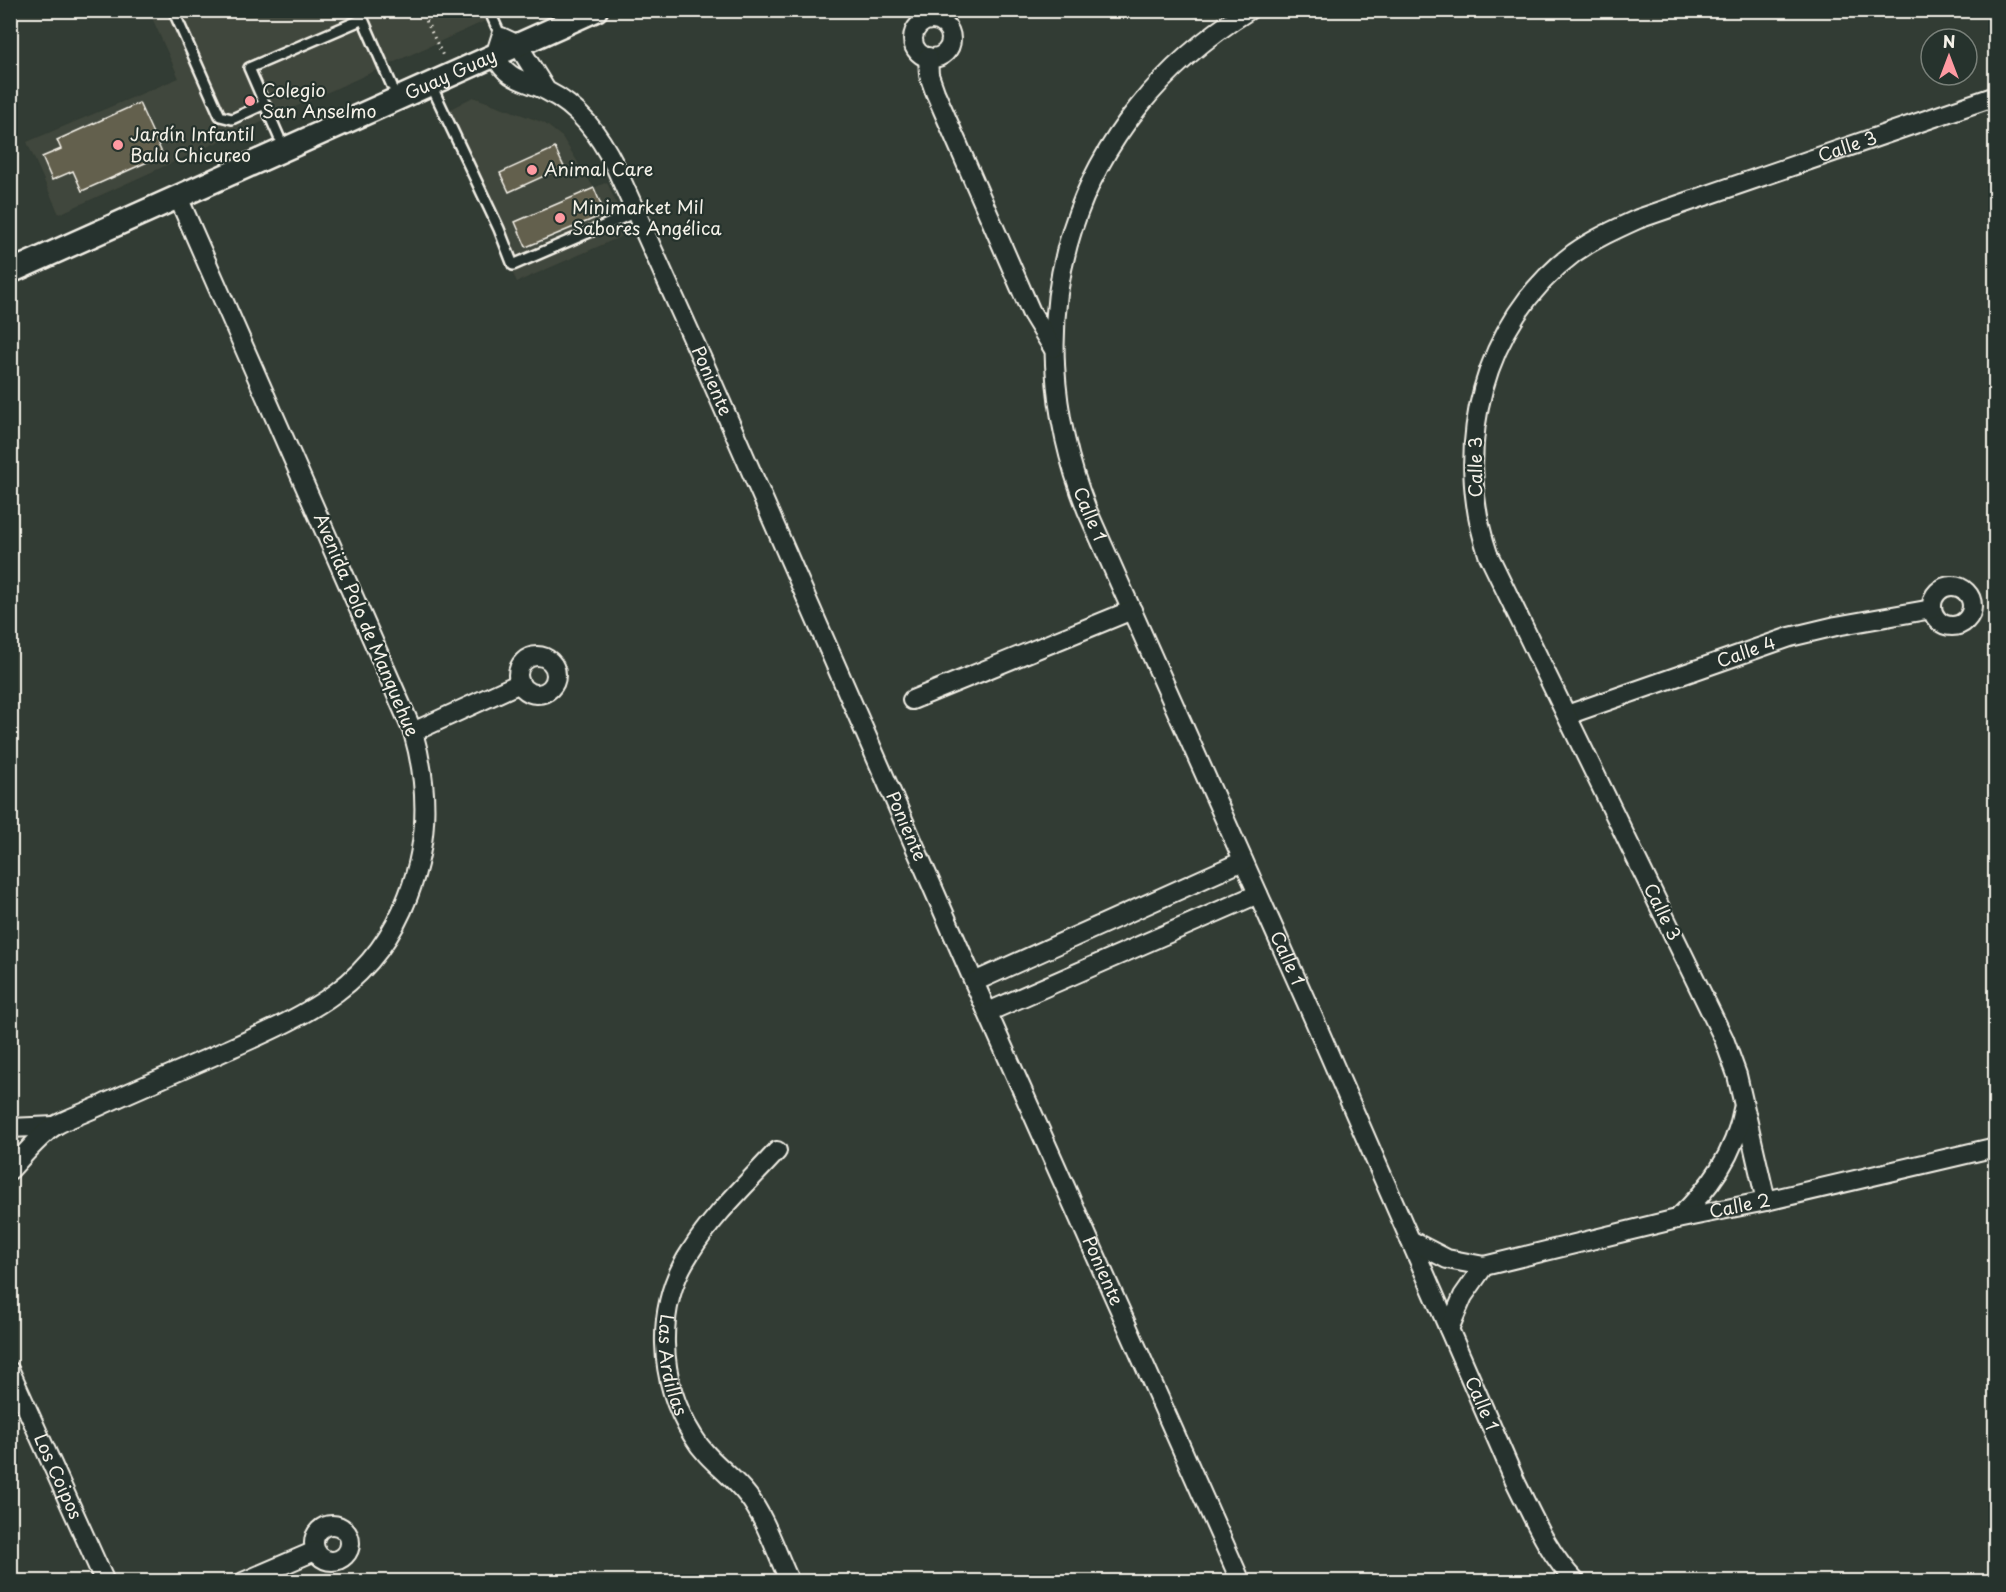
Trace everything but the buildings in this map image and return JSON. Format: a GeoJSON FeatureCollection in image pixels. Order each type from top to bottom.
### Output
{"type":"FeatureCollection","features":[{"type":"Feature","properties":{"kind":"street","name":"Guay Guay"},"geometry":{"type":"LineString","coordinates":[[395,93],[431,84],[505,46],[561,10]]}},
{"type":"Feature","properties":{"kind":"street","name":"Guay Guay"},"geometry":{"type":"LineString","coordinates":[[10,261],[37,247],[282,144],[395,93],[596,10]]}},
{"type":"Feature","properties":{"kind":"street","name":"Calle 1"},"geometry":{"type":"LineString","coordinates":[[1249,10],[1202,42],[1161,79],[1127,121],[1088,188],[1069,237],[1057,297],[1053,348],[1061,422],[1071,465],[1088,510],[1521,1492],[1556,1558],[1564,1581]]}},
{"type":"Feature","properties":{"kind":"street","name":"Poniente"},"geometry":{"type":"LineString","coordinates":[[505,46],[504,70],[516,80],[546,90]]}},
{"type":"Feature","properties":{"kind":"street","name":"Poniente"},"geometry":{"type":"LineString","coordinates":[[505,46],[546,90],[572,107],[600,138],[636,212],[974,982],[1241,1581]]}},
{"type":"Feature","properties":{"kind":"street","name":"Calle 1"},"geometry":{"type":"LineString","coordinates":[[928,57],[929,75],[935,93],[1031,312],[1053,348]]}},
{"type":"Feature","properties":{"kind":"street","name":"Calle 3"},"geometry":{"type":"LineString","coordinates":[[1766,1201],[1734,1063],[1724,1039],[1488,554],[1474,495],[1473,459],[1480,399],[1499,347],[1519,313],[1545,280],[1587,244],[1618,228],[1671,207],[1995,96]]}},
{"type":"Feature","properties":{"kind":"street","name":"Guay Guay"},"geometry":{"type":"LineString","coordinates":[[10,272],[178,197],[282,144]]}},
{"type":"Feature","properties":{"kind":"street","name":"Avenida Polo de Manquehue"},"geometry":{"type":"LineString","coordinates":[[10,1170],[55,1126],[301,1015],[331,998],[363,968],[395,925],[405,905],[419,863],[423,841],[425,792],[413,732],[178,197]]}},
{"type":"Feature","properties":{"kind":"street","name":"Calle 4"},"geometry":{"type":"LineString","coordinates":[[1567,715],[1790,637],[1932,609]]}},
{"type":"Feature","properties":{"kind":"street"},"geometry":{"type":"LineString","coordinates":[[912,700],[1132,610]]}},
{"type":"Feature","properties":{"kind":"street"},"geometry":{"type":"LineString","coordinates":[[413,732],[520,683]]}},
{"type":"Feature","properties":{"kind":"street"},"geometry":{"type":"LineString","coordinates":[[974,982],[1244,861]]}},
{"type":"Feature","properties":{"kind":"street"},"geometry":{"type":"LineString","coordinates":[[988,1012],[1258,894]]}},
{"type":"Feature","properties":{"kind":"street","name":"Calle 3"},"geometry":{"type":"LineString","coordinates":[[1677,1219],[1707,1189],[1723,1166],[1737,1136],[1744,1104]]}},
{"type":"Feature","properties":{"kind":"street","name":"Avenida Polo de Manquehue"},"geometry":{"type":"LineString","coordinates":[[10,1128],[55,1126]]}},
{"type":"Feature","properties":{"kind":"street","name":"Calle 2"},"geometry":{"type":"LineString","coordinates":[[1410,1240],[1447,1259],[1484,1266],[1677,1219],[1766,1201],[1995,1147]]}},
{"type":"Feature","properties":{"kind":"street","name":"Las Ardillas"},"geometry":{"type":"LineString","coordinates":[[777,1151],[714,1221],[684,1262],[670,1302],[665,1350],[672,1390],[686,1425],[709,1457],[738,1485],[752,1503],[790,1581]]}},
{"type":"Feature","properties":{"kind":"street"},"geometry":{"type":"LineString","coordinates":[[1449,1329],[1463,1296],[1484,1266]]}},
{"type":"Feature","properties":{"kind":"street","name":"Los Coipos"},"geometry":{"type":"LineString","coordinates":[[10,1371],[105,1581]]}},
{"type":"Feature","properties":{"kind":"street"},"geometry":{"type":"LineString","coordinates":[[243,1581],[315,1551]]}},
{"type":"Feature","properties":{"kind":"street","name":"Calle 1"},"geometry":{"type":"LineString","coordinates":[[1556,1558],[1576,1581]]}},
{"type":"Feature","properties":{"kind":"lane"},"geometry":{"type":"LineString","coordinates":[[173,10],[220,116],[232,119],[265,104]]}},
{"type":"Feature","properties":{"kind":"lane"},"geometry":{"type":"LineString","coordinates":[[489,10],[505,46]]}},
{"type":"Feature","properties":{"kind":"lane"},"geometry":{"type":"LineString","coordinates":[[282,144],[249,68],[361,15],[395,93]]}},
{"type":"Feature","properties":{"kind":"lane"},"geometry":{"type":"LineString","coordinates":[[431,84],[499,229],[513,265],[636,212]]}},
{"type":"Feature","properties":{"kind":"path"},"geometry":{"type":"LineString","coordinates":[[421,10],[442,54]]}},
{"type":"Feature","properties":{"kind":"path"},"geometry":{"type":"LineString","coordinates":[[618,10],[620,15]]}},
{"type":"Feature","properties":{"kind":"shaded area","name":"Colegio San Anselmo"},"geometry":{"type":"Polygon","coordinates":[[[149,11],[507,11],[59,214],[27,142],[179,78],[149,11]]]}},
{"type":"Feature","properties":{"kind":"shaded area"},"geometry":{"type":"Polygon","coordinates":[[[473,97],[544,123],[562,137],[594,188],[607,182],[629,233],[517,282],[439,115],[473,97]]]}},
{"type":"Feature","properties":{"kind":"place","name":"Colegio San Anselmo"},"geometry":{"type":"Point","coordinates":[250,101]}},
{"type":"Feature","properties":{"kind":"place","name":"Jardín Infantil Balu Chicureo"},"geometry":{"type":"Point","coordinates":[118,145]}},
{"type":"Feature","properties":{"kind":"place","name":"Animal Care"},"geometry":{"type":"Point","coordinates":[532,170]}},
{"type":"Feature","properties":{"kind":"place","name":"Minimarket Mil Sabores Angélica"},"geometry":{"type":"Point","coordinates":[560,218]}}]}
